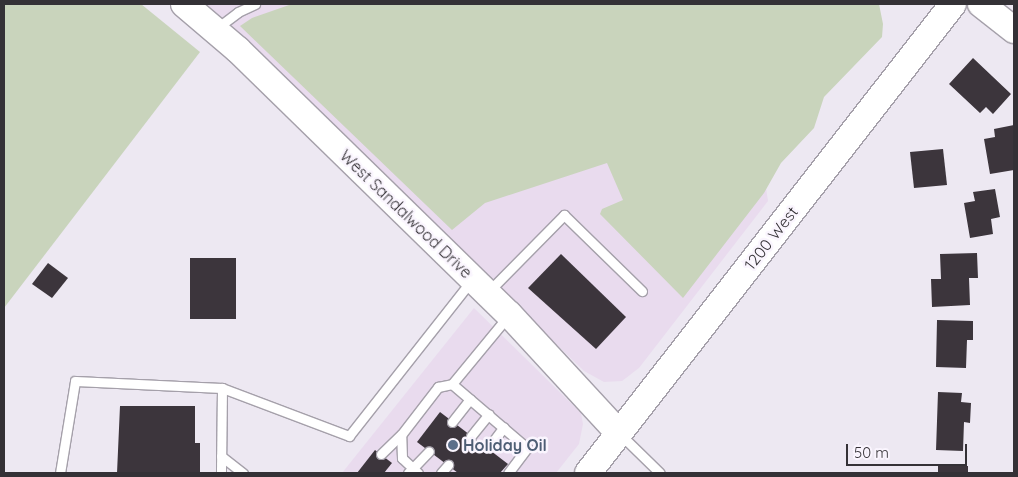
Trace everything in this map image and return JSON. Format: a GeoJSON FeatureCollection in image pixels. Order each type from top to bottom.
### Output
{"type":"FeatureCollection","features":[{"type":"Feature","properties":{"kind":"street","name":"West Sandalwood Drive"},"geometry":{"type":"LineString","coordinates":[[184,4],[215,30],[509,314],[619,433]]}},
{"type":"Feature","properties":{"kind":"street","name":"1200 West"},"geometry":{"type":"LineString","coordinates":[[588,473],[954,4]]}},
{"type":"Feature","properties":{"kind":"street"},"geometry":{"type":"LineString","coordinates":[[980,4],[1014,30]]}},
{"type":"Feature","properties":{"kind":"lane"},"geometry":{"type":"LineString","coordinates":[[215,30],[238,12],[255,4]]}},
{"type":"Feature","properties":{"kind":"lane"},"geometry":{"type":"LineString","coordinates":[[60,473],[75,381],[222,388],[349,436],[480,286],[564,215],[642,291]]}},
{"type":"Feature","properties":{"kind":"lane"},"geometry":{"type":"LineString","coordinates":[[381,454],[401,435],[438,387],[452,384],[509,314]]}},
{"type":"Feature","properties":{"kind":"lane"},"geometry":{"type":"LineString","coordinates":[[452,384],[527,448],[508,473]]}},
{"type":"Feature","properties":{"kind":"lane"},"geometry":{"type":"LineString","coordinates":[[221,473],[222,388]]}},
{"type":"Feature","properties":{"kind":"lane"},"geometry":{"type":"LineString","coordinates":[[452,422],[470,399]]}},
{"type":"Feature","properties":{"kind":"lane"},"geometry":{"type":"LineString","coordinates":[[471,436],[489,414]]}},
{"type":"Feature","properties":{"kind":"lane"},"geometry":{"type":"LineString","coordinates":[[488,448],[504,428]]}},
{"type":"Feature","properties":{"kind":"lane"},"geometry":{"type":"LineString","coordinates":[[619,433],[660,473]]}},
{"type":"Feature","properties":{"kind":"lane"},"geometry":{"type":"LineString","coordinates":[[401,435],[402,458],[413,472],[429,451]]}},
{"type":"Feature","properties":{"kind":"lane"},"geometry":{"type":"LineString","coordinates":[[221,456],[243,473]]}},
{"type":"Feature","properties":{"kind":"lane"},"geometry":{"type":"LineString","coordinates":[[441,473],[448,465]]}},
{"type":"Feature","properties":{"kind":"shaded area"},"geometry":{"type":"Polygon","coordinates":[[[205,4],[738,4],[768,201],[639,368],[622,381],[604,382],[584,371],[205,4]]]}},
{"type":"Feature","properties":{"kind":"shaded area"},"geometry":{"type":"Polygon","coordinates":[[[474,308],[581,413],[583,424],[579,444],[556,473],[342,473],[474,308]]]}},
{"type":"Feature","properties":{"kind":"green space"},"geometry":{"type":"Polygon","coordinates":[[[4,4],[141,4],[200,52],[4,308],[4,4]]]}},
{"type":"Feature","properties":{"kind":"green space"},"geometry":{"type":"Polygon","coordinates":[[[292,4],[879,4],[883,24],[882,37],[824,97],[814,128],[781,163],[764,193],[683,298],[600,214],[602,209],[623,200],[607,163],[485,203],[452,230],[240,26],[252,18],[292,4]]]}},
{"type":"Feature","properties":{"kind":"building"},"geometry":{"type":"Polygon","coordinates":[[[973,58],[1011,94],[993,114],[986,107],[980,113],[949,84],[973,58]]]}},
{"type":"Feature","properties":{"kind":"building"},"geometry":{"type":"Polygon","coordinates":[[[1014,125],[1014,170],[990,174],[984,139],[995,137],[994,129],[1014,125]]]}},
{"type":"Feature","properties":{"kind":"building"},"geometry":{"type":"Polygon","coordinates":[[[943,149],[947,185],[914,188],[910,152],[943,149]]]}},
{"type":"Feature","properties":{"kind":"building"},"geometry":{"type":"Polygon","coordinates":[[[995,189],[1000,217],[991,219],[993,234],[970,238],[964,203],[975,201],[973,192],[995,189]]]}},
{"type":"Feature","properties":{"kind":"building"},"geometry":{"type":"Polygon","coordinates":[[[977,253],[978,278],[969,278],[970,305],[932,307],[931,279],[941,279],[940,254],[977,253]]]}},
{"type":"Feature","properties":{"kind":"building"},"geometry":{"type":"Polygon","coordinates":[[[561,254],[626,317],[596,349],[528,288],[561,254]]]}},
{"type":"Feature","properties":{"kind":"building"},"geometry":{"type":"Polygon","coordinates":[[[190,258],[236,258],[236,319],[190,319],[190,258]]]}},
{"type":"Feature","properties":{"kind":"building"},"geometry":{"type":"Polygon","coordinates":[[[48,263],[68,278],[52,298],[32,284],[48,263]]]}},
{"type":"Feature","properties":{"kind":"building"},"geometry":{"type":"Polygon","coordinates":[[[937,320],[973,321],[973,340],[967,340],[966,368],[936,367],[937,320]]]}},
{"type":"Feature","properties":{"kind":"building"},"geometry":{"type":"Polygon","coordinates":[[[938,392],[962,393],[961,402],[971,403],[970,423],[964,422],[963,451],[936,450],[938,392]]]}},
{"type":"Feature","properties":{"kind":"building"},"geometry":{"type":"Polygon","coordinates":[[[120,406],[195,406],[195,443],[200,443],[200,473],[117,473],[120,406]]]}},
{"type":"Feature","properties":{"kind":"building","name":"Holiday Oil"},"geometry":{"type":"Polygon","coordinates":[[[440,412],[508,464],[500,473],[458,473],[417,442],[440,412]]]}},
{"type":"Feature","properties":{"kind":"building"},"geometry":{"type":"Polygon","coordinates":[[[375,450],[392,463],[384,473],[357,473],[375,450]]]}},
{"type":"Feature","properties":{"kind":"building"},"geometry":{"type":"Polygon","coordinates":[[[938,466],[968,466],[968,473],[938,473],[938,466]]]}},
{"type":"Feature","properties":{"kind":"place","name":"Holiday Oil"},"geometry":{"type":"Point","coordinates":[453,445]}}]}
